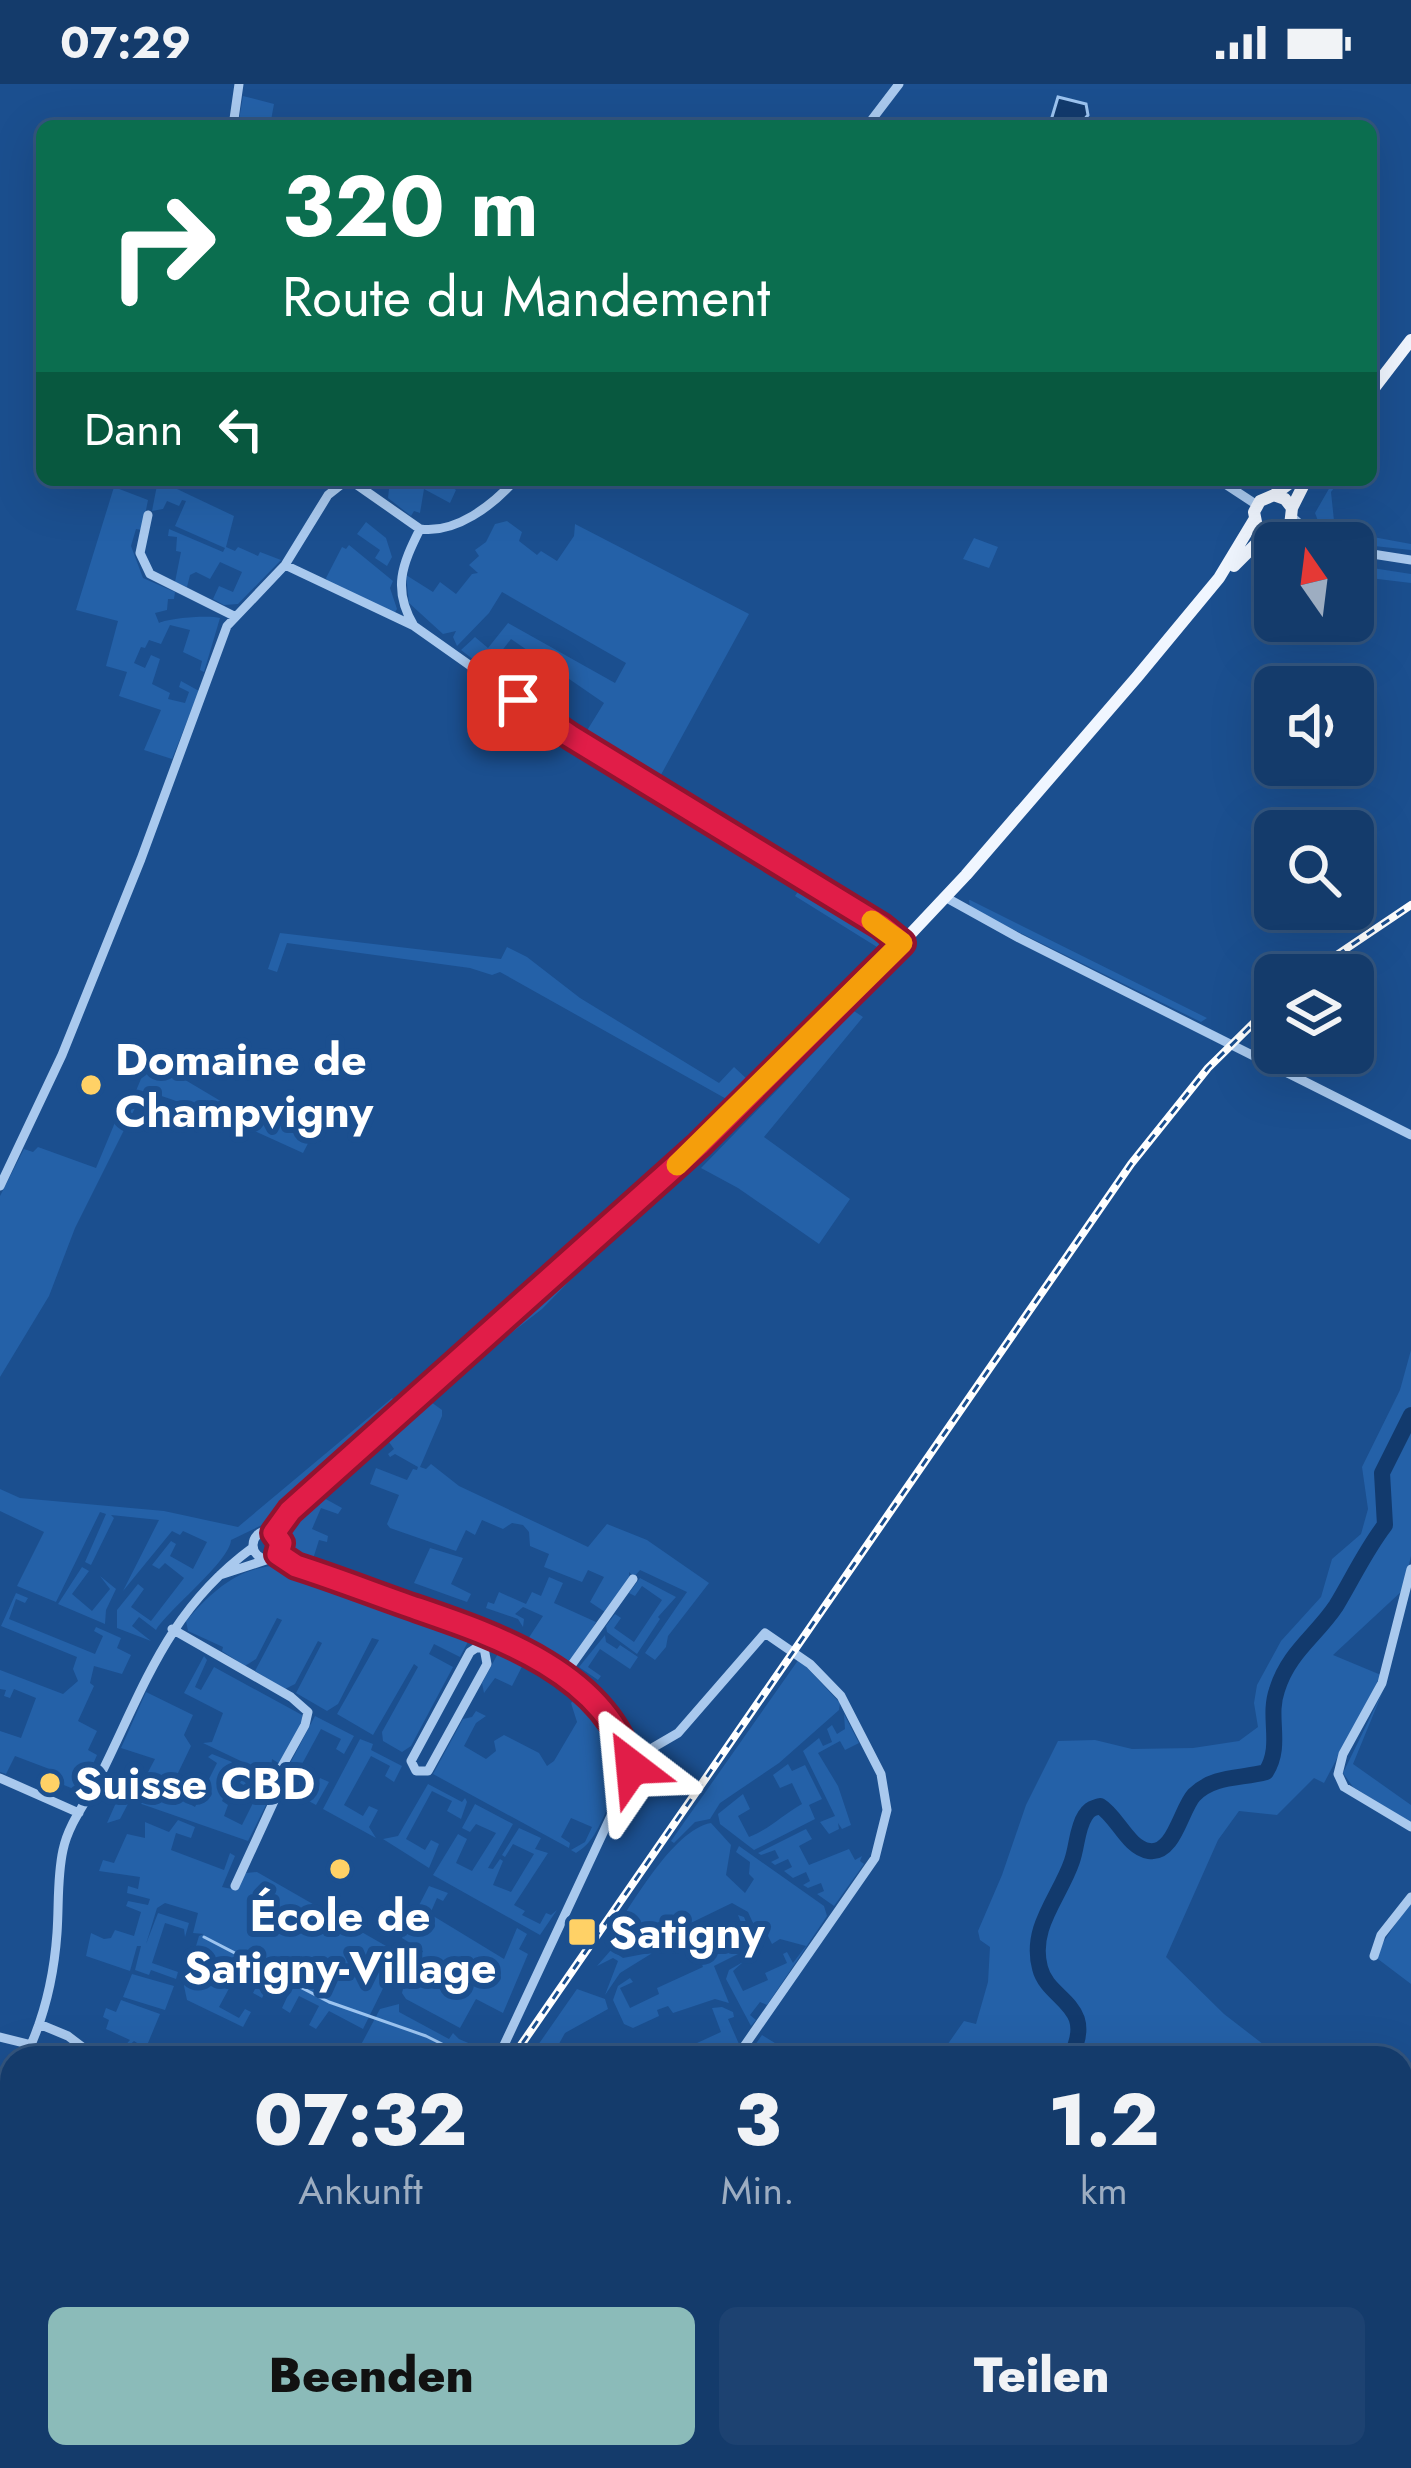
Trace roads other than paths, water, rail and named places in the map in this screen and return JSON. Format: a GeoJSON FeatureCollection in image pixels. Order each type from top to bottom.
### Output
{"type":"FeatureCollection","features":[{"type":"Feature","properties":{"kind":"main road"},"geometry":{"type":"LineString","coordinates":[[1377,384],[1411,340]]}},
{"type":"Feature","properties":{"kind":"main road"},"geometry":{"type":"LineString","coordinates":[[1220,578],[1255,512],[1286,486]]}},
{"type":"Feature","properties":{"kind":"main road"},"geometry":{"type":"LineString","coordinates":[[1285,522],[1303,486]]}},
{"type":"Feature","properties":{"kind":"main road"},"geometry":{"type":"LineString","coordinates":[[1274,496],[1285,499],[1292,513]]}},
{"type":"Feature","properties":{"kind":"main road"},"geometry":{"type":"LineString","coordinates":[[1255,512],[1258,522]]}},
{"type":"Feature","properties":{"kind":"main road"},"geometry":{"type":"LineString","coordinates":[[274,1533],[290,1511],[723,1123],[945,897],[1220,578],[1254,551]]}},
{"type":"Feature","properties":{"kind":"street"},"geometry":{"type":"LineString","coordinates":[[234,120],[239,84]]}},
{"type":"Feature","properties":{"kind":"street"},"geometry":{"type":"LineString","coordinates":[[872,120],[899,84]]}},
{"type":"Feature","properties":{"kind":"street"},"geometry":{"type":"LineString","coordinates":[[0,1186],[62,1055],[234,616],[285,565],[328,495],[340,486]]}},
{"type":"Feature","properties":{"kind":"street"},"geometry":{"type":"LineString","coordinates":[[357,486],[421,529],[440,529],[476,513],[508,486]]}},
{"type":"Feature","properties":{"kind":"street"},"geometry":{"type":"LineString","coordinates":[[1226,486],[1255,512]]}},
{"type":"Feature","properties":{"kind":"street"},"geometry":{"type":"LineString","coordinates":[[1292,513],[1301,522]]}},
{"type":"Feature","properties":{"kind":"street"},"geometry":{"type":"LineString","coordinates":[[148,515],[140,547],[150,574],[234,616]]}},
{"type":"Feature","properties":{"kind":"street"},"geometry":{"type":"LineString","coordinates":[[414,626],[399,581],[421,529]]}},
{"type":"Feature","properties":{"kind":"street"},"geometry":{"type":"LineString","coordinates":[[1374,554],[1411,560]]}},
{"type":"Feature","properties":{"kind":"street"},"geometry":{"type":"LineString","coordinates":[[285,565],[414,626],[570,736],[902,943]]}},
{"type":"Feature","properties":{"kind":"street"},"geometry":{"type":"LineString","coordinates":[[945,897],[1411,1135]]}},
{"type":"Feature","properties":{"kind":"street"},"geometry":{"type":"LineString","coordinates":[[0,2037],[32,2045],[55,1956],[67,1834],[172,1629],[220,1575],[252,1548],[258,1533],[274,1533],[281,1543],[273,1557],[220,1575]]}},
{"type":"Feature","properties":{"kind":"street"},"geometry":{"type":"LineString","coordinates":[[252,1548],[256,1556],[273,1557],[491,1634],[537,1656],[607,1720],[630,1761],[630,1775],[504,2046]]}},
{"type":"Feature","properties":{"kind":"street"},"geometry":{"type":"LineString","coordinates":[[1411,1570],[1382,1683],[1343,1754],[1338,1774],[1344,1786],[1411,1828]]}},
{"type":"Feature","properties":{"kind":"street"},"geometry":{"type":"LineString","coordinates":[[563,1677],[633,1580]]}},
{"type":"Feature","properties":{"kind":"street"},"geometry":{"type":"LineString","coordinates":[[172,1629],[291,1696],[308,1712],[235,1886]]}},
{"type":"Feature","properties":{"kind":"street"},"geometry":{"type":"LineString","coordinates":[[484,1648],[473,1649],[463,1664],[411,1761],[416,1771],[428,1771],[482,1673],[488,1659],[484,1648],[491,1634]]}},
{"type":"Feature","properties":{"kind":"street"},"geometry":{"type":"LineString","coordinates":[[630,1761],[678,1733],[765,1634],[801,1656],[841,1696],[881,1774],[887,1810],[875,1858],[744,2046]]}},
{"type":"Feature","properties":{"kind":"street"},"geometry":{"type":"LineString","coordinates":[[463,1664],[482,1673]]}},
{"type":"Feature","properties":{"kind":"street"},"geometry":{"type":"LineString","coordinates":[[0,1778],[79,1813]]}},
{"type":"Feature","properties":{"kind":"street"},"geometry":{"type":"LineString","coordinates":[[1374,1956],[1381,1934],[1411,1898]]}},
{"type":"Feature","properties":{"kind":"street"},"geometry":{"type":"LineString","coordinates":[[39,2024],[81,2046]]}},
{"type":"Feature","properties":{"kind":"waterway"},"geometry":{"type":"LineString","coordinates":[[1075,2046],[1075,2014],[1045,1979],[1038,1953],[1042,1926],[1072,1861],[1082,1821],[1100,1806],[1135,1844],[1158,1850],[1171,1839],[1189,1802],[1202,1789],[1266,1772],[1273,1752],[1274,1700],[1282,1677],[1336,1606],[1385,1525],[1382,1473],[1411,1415]]}},
{"type":"Feature","properties":{"kind":"waterway"},"geometry":{"type":"LineString","coordinates":[[204,1937],[329,2002],[446,2046]]}},
{"type":"Feature","properties":{"kind":"railway"},"geometry":{"type":"LineString","coordinates":[[1338,954],[1411,905]]}},
{"type":"Feature","properties":{"kind":"railway"},"geometry":{"type":"LineString","coordinates":[[520,2046],[1131,1164],[1208,1068],[1254,1023]]}},
{"type":"Feature","properties":{"kind":"place","name":"Domaine de Champvigny"},"geometry":{"type":"Point","coordinates":[91,1085]}},
{"type":"Feature","properties":{"kind":"place","name":"Suisse CBD"},"geometry":{"type":"Point","coordinates":[50,1783]}},
{"type":"Feature","properties":{"kind":"place","name":"École de Satigny-Village"},"geometry":{"type":"Point","coordinates":[340,1869]}},
{"type":"Feature","properties":{"kind":"place","name":"Satigny"},"geometry":{"type":"Point","coordinates":[582,1932]}}]}
